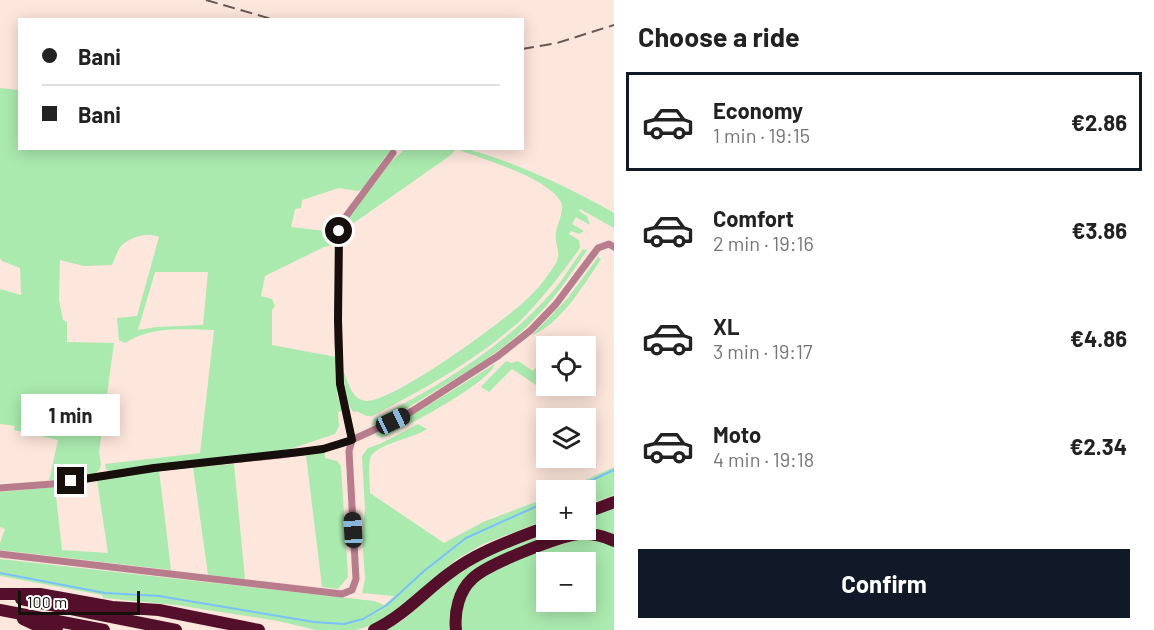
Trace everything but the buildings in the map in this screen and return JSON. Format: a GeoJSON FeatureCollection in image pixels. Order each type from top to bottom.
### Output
{"type":"FeatureCollection","features":[{"type":"Feature","properties":{"kind":"highway"},"geometry":{"type":"LineString","coordinates":[[596,509],[614,502]]}},
{"type":"Feature","properties":{"kind":"highway"},"geometry":{"type":"LineString","coordinates":[[374,630],[407,610],[461,564],[486,551],[536,531]]}},
{"type":"Feature","properties":{"kind":"highway"},"geometry":{"type":"LineString","coordinates":[[456,630],[456,613],[464,588],[472,578],[485,569],[533,548],[572,535],[596,534],[614,541]]}},
{"type":"Feature","properties":{"kind":"highway"},"geometry":{"type":"LineString","coordinates":[[0,594],[176,630]]}},
{"type":"Feature","properties":{"kind":"highway"},"geometry":{"type":"LineString","coordinates":[[0,594],[40,594],[112,607],[159,610],[259,630]]}},
{"type":"Feature","properties":{"kind":"highway"},"geometry":{"type":"LineString","coordinates":[[0,610],[104,630]]}},
{"type":"Feature","properties":{"kind":"highway"},"geometry":{"type":"LineString","coordinates":[[15,613],[38,626],[57,630]]}},
{"type":"Feature","properties":{"kind":"street"},"geometry":{"type":"LineString","coordinates":[[0,554],[342,594],[353,589],[356,579],[349,451],[352,440],[340,384],[339,231],[344,219],[393,153]]}},
{"type":"Feature","properties":{"kind":"street"},"geometry":{"type":"LineString","coordinates":[[0,488],[52,484],[154,468],[281,455],[323,449],[352,440],[406,415],[498,356],[531,330],[556,304],[598,248],[609,244],[614,247]]}},
{"type":"Feature","properties":{"kind":"green space"},"geometry":{"type":"Polygon","coordinates":[[[0,88],[18,90],[18,150],[392,150],[363,189],[358,191],[339,188],[302,200],[301,208],[295,209],[291,227],[334,232],[334,245],[324,247],[265,276],[261,296],[272,299],[275,306],[272,310],[272,345],[336,357],[337,394],[342,411],[338,412],[339,426],[335,434],[281,452],[155,465],[111,472],[106,469],[105,464],[200,453],[214,330],[156,331],[125,343],[119,340],[117,318],[137,316],[159,237],[144,235],[129,240],[121,246],[112,265],[84,266],[60,260],[59,300],[63,320],[67,322],[67,342],[114,343],[99,452],[100,469],[82,477],[49,481],[58,440],[14,430],[15,426],[0,424],[0,289],[21,295],[20,268],[0,258],[0,88]],[[155,272],[138,330],[203,325],[208,272],[155,272]]]}},
{"type":"Feature","properties":{"kind":"green space"},"geometry":{"type":"Polygon","coordinates":[[[455,150],[341,232],[354,209],[403,151],[455,150]]]}},
{"type":"Feature","properties":{"kind":"green space"},"geometry":{"type":"Polygon","coordinates":[[[459,150],[471,150],[522,168],[596,203],[614,213],[614,228],[580,209],[579,211],[587,216],[590,225],[576,217],[572,224],[584,231],[579,234],[571,231],[569,234],[579,240],[580,248],[525,316],[491,345],[432,384],[372,416],[354,412],[347,400],[343,370],[351,390],[361,400],[380,398],[400,389],[448,359],[515,310],[550,273],[558,259],[556,237],[561,202],[554,193],[542,185],[513,170],[459,150]]]}},
{"type":"Feature","properties":{"kind":"green space"},"geometry":{"type":"Polygon","coordinates":[[[583,249],[587,250],[557,293],[516,336],[470,370],[409,407],[372,426],[374,419],[447,379],[514,330],[553,291],[583,249]]]}},
{"type":"Feature","properties":{"kind":"green space"},"geometry":{"type":"Polygon","coordinates":[[[598,257],[601,259],[598,264],[569,305],[552,323],[531,336],[568,298],[598,257]]]}},
{"type":"Feature","properties":{"kind":"green space"},"geometry":{"type":"Polygon","coordinates":[[[506,361],[511,363],[518,361],[533,371],[536,367],[536,385],[512,369],[489,392],[481,387],[506,361]]]}},
{"type":"Feature","properties":{"kind":"green space"},"geometry":{"type":"Polygon","coordinates":[[[495,364],[479,382],[447,403],[382,438],[377,436],[376,433],[406,419],[495,364]]]}},
{"type":"Feature","properties":{"kind":"green space"},"geometry":{"type":"Polygon","coordinates":[[[418,424],[427,429],[378,449],[373,454],[369,463],[370,493],[444,543],[483,522],[536,502],[536,524],[483,544],[457,559],[390,616],[356,630],[316,630],[278,621],[176,605],[103,598],[102,595],[0,576],[0,559],[374,601],[384,605],[394,596],[362,593],[365,579],[362,535],[365,509],[362,456],[368,448],[418,424]]]}},
{"type":"Feature","properties":{"kind":"green space"},"geometry":{"type":"Polygon","coordinates":[[[323,452],[325,458],[337,461],[341,466],[348,577],[338,589],[322,587],[306,455],[323,452]]]}},
{"type":"Feature","properties":{"kind":"green space"},"geometry":{"type":"Polygon","coordinates":[[[234,464],[245,579],[208,575],[193,467],[234,464]]]}},
{"type":"Feature","properties":{"kind":"green space"},"geometry":{"type":"Polygon","coordinates":[[[614,467],[614,495],[596,502],[596,480],[585,480],[614,467]]]}},
{"type":"Feature","properties":{"kind":"green space"},"geometry":{"type":"Polygon","coordinates":[[[159,470],[171,570],[0,550],[5,529],[0,527],[0,492],[55,487],[62,550],[108,553],[97,480],[159,470]]]}},
{"type":"Feature","properties":{"kind":"green space"},"geometry":{"type":"Polygon","coordinates":[[[614,507],[614,535],[596,531],[596,513],[614,507]]]}},
{"type":"Feature","properties":{"kind":"green space"},"geometry":{"type":"Polygon","coordinates":[[[536,536],[536,540],[556,540],[476,570],[452,630],[386,630],[403,620],[453,575],[491,553],[536,536]]]}},
{"type":"Feature","properties":{"kind":"green space"},"geometry":{"type":"Polygon","coordinates":[[[576,540],[595,540],[614,545],[614,630],[461,630],[463,606],[472,586],[494,570],[536,552],[536,612],[596,612],[596,552],[537,552],[576,540]]]}},
{"type":"Feature","properties":{"kind":"waterway"},"geometry":{"type":"LineString","coordinates":[[592,480],[614,470]]}},
{"type":"Feature","properties":{"kind":"waterway"},"geometry":{"type":"LineString","coordinates":[[0,573],[105,593],[159,596],[314,622],[344,624],[363,619],[387,605],[424,571],[466,538],[536,506]]}},
{"type":"Feature","properties":{"kind":"railway"},"geometry":{"type":"LineString","coordinates":[[206,0],[268,18]]}},
{"type":"Feature","properties":{"kind":"railway"},"geometry":{"type":"LineString","coordinates":[[524,49],[557,43],[614,25]]}},
{"type":"Feature","properties":{"kind":"route"},"geometry":{"type":"LineString","coordinates":[[71,481],[154,468],[323,449],[352,440],[340,384],[339,231]]}}]}
